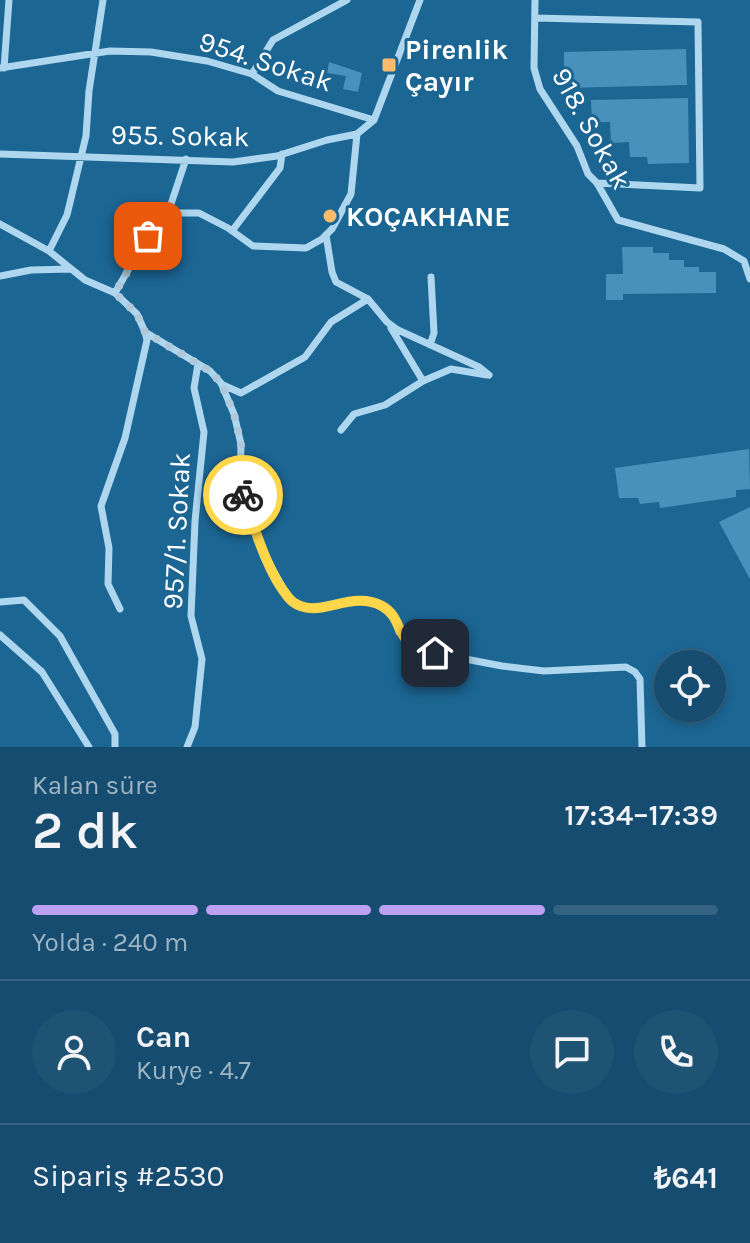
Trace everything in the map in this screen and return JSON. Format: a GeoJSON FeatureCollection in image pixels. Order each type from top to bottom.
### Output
{"type":"FeatureCollection","features":[{"type":"Feature","properties":{"kind":"street"},"geometry":{"type":"LineString","coordinates":[[49,251],[67,215],[86,136],[89,91],[103,0]]}},
{"type":"Feature","properties":{"kind":"street"},"geometry":{"type":"LineString","coordinates":[[252,74],[273,40],[347,0]]}},
{"type":"Feature","properties":{"kind":"street"},"geometry":{"type":"LineString","coordinates":[[115,293],[156,221],[168,213],[199,213],[253,246],[306,248],[326,235],[351,194],[357,134],[374,120],[420,0]]}},
{"type":"Feature","properties":{"kind":"street","name":"918. Sokak"},"geometry":{"type":"LineString","coordinates":[[535,0],[534,68],[540,89],[577,146],[588,174],[597,183],[618,220],[724,249],[744,261],[750,279]]}},
{"type":"Feature","properties":{"kind":"street"},"geometry":{"type":"LineString","coordinates":[[2,68],[6,5]]}},
{"type":"Feature","properties":{"kind":"street"},"geometry":{"type":"LineString","coordinates":[[535,18],[698,22],[700,188],[597,183]]}},
{"type":"Feature","properties":{"kind":"street","name":"954. Sokak"},"geometry":{"type":"LineString","coordinates":[[2,68],[95,54],[151,52],[207,61],[252,74],[278,91],[374,120]]}},
{"type":"Feature","properties":{"kind":"street","name":"955. Sokak"},"geometry":{"type":"LineString","coordinates":[[0,154],[233,162],[282,154],[357,134]]}},
{"type":"Feature","properties":{"kind":"street"},"geometry":{"type":"LineString","coordinates":[[232,231],[280,168],[282,154]]}},
{"type":"Feature","properties":{"kind":"street"},"geometry":{"type":"LineString","coordinates":[[168,213],[186,159]]}},
{"type":"Feature","properties":{"kind":"street"},"geometry":{"type":"LineString","coordinates":[[0,224],[49,251],[85,280],[115,293],[137,314],[145,332],[147,340],[125,438],[101,506],[109,548],[108,584],[120,609]]}},
{"type":"Feature","properties":{"kind":"street"},"geometry":{"type":"LineString","coordinates":[[326,235],[336,282],[368,299],[387,322],[423,381]]}},
{"type":"Feature","properties":{"kind":"street"},"geometry":{"type":"LineString","coordinates":[[0,276],[31,270],[71,269]]}},
{"type":"Feature","properties":{"kind":"street"},"geometry":{"type":"LineString","coordinates":[[430,345],[434,333],[431,277]]}},
{"type":"Feature","properties":{"kind":"street"},"geometry":{"type":"LineString","coordinates":[[221,383],[241,393],[290,366],[311,352],[331,322],[368,299]]}},
{"type":"Feature","properties":{"kind":"street"},"geometry":{"type":"LineString","coordinates":[[341,430],[354,414],[385,405],[423,381],[451,369],[489,375],[479,367],[387,322]]}},
{"type":"Feature","properties":{"kind":"street"},"geometry":{"type":"LineString","coordinates":[[145,332],[210,371],[221,383],[234,414],[241,444],[240,489],[268,561],[289,599],[300,607],[315,608],[345,601],[375,603],[394,616],[399,632],[418,650],[544,671],[626,667],[640,679],[642,747]]}},
{"type":"Feature","properties":{"kind":"street","name":"957/1. Sokak"},"geometry":{"type":"LineString","coordinates":[[187,747],[195,727],[202,659],[191,616],[195,521],[204,432],[194,388],[198,364]]}},
{"type":"Feature","properties":{"kind":"street"},"geometry":{"type":"LineString","coordinates":[[0,602],[24,600],[60,636],[115,734],[115,747]]}},
{"type":"Feature","properties":{"kind":"street"},"geometry":{"type":"LineString","coordinates":[[0,635],[42,672],[89,747]]}},
{"type":"Feature","properties":{"kind":"building"},"geometry":{"type":"Polygon","coordinates":[[[686,49],[687,85],[564,88],[564,52],[686,49]]]}},
{"type":"Feature","properties":{"kind":"building"},"geometry":{"type":"Polygon","coordinates":[[[329,62],[362,73],[358,92],[343,89],[346,76],[327,73],[329,62]]]}},
{"type":"Feature","properties":{"kind":"building"},"geometry":{"type":"Polygon","coordinates":[[[688,98],[689,163],[648,164],[647,157],[630,157],[629,142],[611,143],[610,122],[592,122],[591,100],[688,98]]]}},
{"type":"Feature","properties":{"kind":"building"},"geometry":{"type":"Polygon","coordinates":[[[622,247],[653,247],[653,253],[669,253],[669,260],[684,260],[684,267],[699,267],[699,272],[716,272],[716,293],[623,294],[623,300],[606,300],[606,274],[623,274],[622,247]]]}},
{"type":"Feature","properties":{"kind":"building"},"geometry":{"type":"Polygon","coordinates":[[[749,449],[750,489],[736,490],[736,497],[660,508],[659,502],[640,504],[638,498],[619,498],[615,468],[749,449]]]}},
{"type":"Feature","properties":{"kind":"building"},"geometry":{"type":"Polygon","coordinates":[[[750,507],[750,579],[719,522],[750,507]]]}},
{"type":"Feature","properties":{"kind":"way so far"},"geometry":{"type":"LineString","coordinates":[[148,236],[115,293],[137,314],[145,332],[210,371],[221,383],[228,395],[241,444],[240,489],[243,495]]}},
{"type":"Feature","properties":{"kind":"place","name":"Pirenlik Çayır"},"geometry":{"type":"Point","coordinates":[389,65]}},
{"type":"Feature","properties":{"kind":"place","name":"KOÇAKHANE"},"geometry":{"type":"Point","coordinates":[330,216]}},
{"type":"Feature","properties":{"kind":"route"},"geometry":{"type":"LineString","coordinates":[[243,495],[268,561],[289,599],[300,607],[315,608],[345,601],[375,603],[394,616],[399,632],[418,650],[435,653]]}}]}
